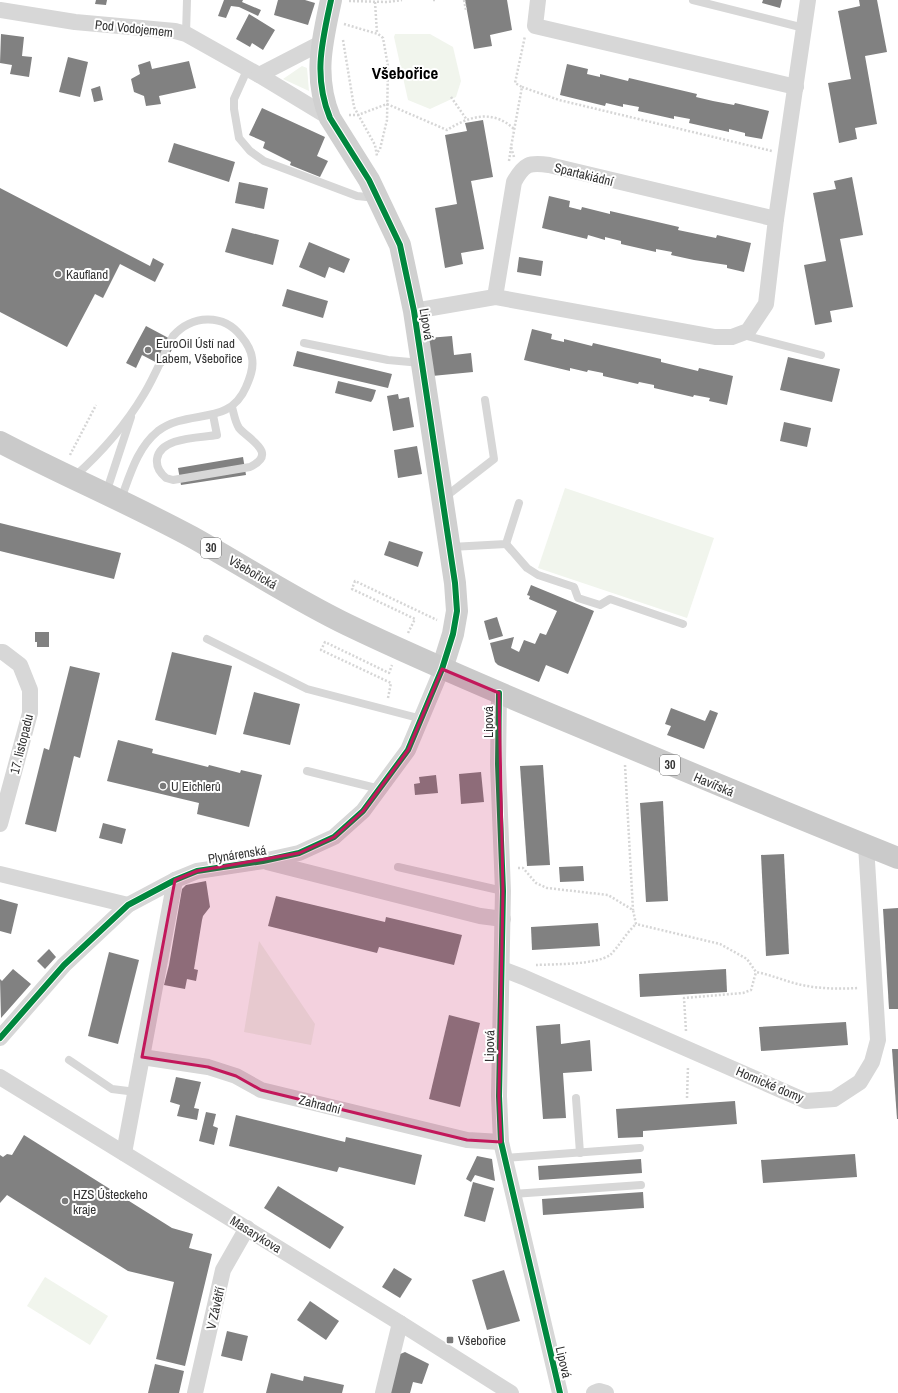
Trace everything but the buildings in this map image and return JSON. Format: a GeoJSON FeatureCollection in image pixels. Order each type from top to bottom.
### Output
{"type":"FeatureCollection","features":[{"type":"Feature","properties":{"kind":"main road","name":"Všebořická"},"geometry":{"type":"LineString","coordinates":[[0,442],[192,537],[346,624],[442,669]]}},
{"type":"Feature","properties":{"kind":"main road","name":"Havířská"},"geometry":{"type":"LineString","coordinates":[[442,669],[624,746],[898,858]]}},
{"type":"Feature","properties":{"kind":"street","name":"Lipová"},"geometry":{"type":"LineString","coordinates":[[331,0],[321,43],[319,70],[325,104],[330,118],[379,199],[400,245],[414,311],[450,546],[457,611],[453,634],[442,669]]}},
{"type":"Feature","properties":{"kind":"street"},"geometry":{"type":"LineString","coordinates":[[538,0],[535,26],[796,88]]}},
{"type":"Feature","properties":{"kind":"street"},"geometry":{"type":"LineString","coordinates":[[414,311],[495,297],[715,337],[732,337],[748,331],[766,304],[776,219],[808,0]]}},
{"type":"Feature","properties":{"kind":"street","name":"Pod Vodojemem"},"geometry":{"type":"LineString","coordinates":[[0,10],[75,22],[161,29],[186,34],[330,118]]}},
{"type":"Feature","properties":{"kind":"street"},"geometry":{"type":"LineString","coordinates":[[253,72],[321,43]]}},
{"type":"Feature","properties":{"kind":"street","name":"Spartakiádní"},"geometry":{"type":"LineString","coordinates":[[514,168],[535,163],[549,165],[776,219]]}},
{"type":"Feature","properties":{"kind":"street"},"geometry":{"type":"LineString","coordinates":[[495,297],[514,182],[514,168]]}},
{"type":"Feature","properties":{"kind":"street","name":"17. listopadu"},"geometry":{"type":"LineString","coordinates":[[0,652],[3,652],[20,665],[30,690],[30,714],[0,824]]}},
{"type":"Feature","properties":{"kind":"street","name":"Plynárenská"},"geometry":{"type":"LineString","coordinates":[[0,1038],[64,965],[128,905],[175,880],[197,871],[263,861],[299,853],[334,837],[363,811],[381,789],[408,750],[442,669]]}},
{"type":"Feature","properties":{"kind":"street","name":"Lipová"},"geometry":{"type":"LineString","coordinates":[[499,693],[498,764],[503,868],[499,1096],[501,1142],[560,1393]]}},
{"type":"Feature","properties":{"kind":"street","name":"Hornické domy"},"geometry":{"type":"LineString","coordinates":[[502,969],[806,1101],[834,1099],[860,1082],[872,1062],[878,1040],[866,845]]}},
{"type":"Feature","properties":{"kind":"street","name":"Plynárenská"},"geometry":{"type":"LineString","coordinates":[[263,861],[480,916],[503,919]]}},
{"type":"Feature","properties":{"kind":"street"},"geometry":{"type":"LineString","coordinates":[[0,874],[128,905]]}},
{"type":"Feature","properties":{"kind":"street"},"geometry":{"type":"LineString","coordinates":[[124,1153],[175,880]]}},
{"type":"Feature","properties":{"kind":"street","name":"Zahradní"},"geometry":{"type":"LineString","coordinates":[[142,1057],[208,1067],[236,1076],[261,1090],[459,1138],[501,1142]]}},
{"type":"Feature","properties":{"kind":"street","name":"Masarykova"},"geometry":{"type":"LineString","coordinates":[[0,1078],[247,1228],[511,1393]]}},
{"type":"Feature","properties":{"kind":"street","name":"V Závětří"},"geometry":{"type":"LineString","coordinates":[[195,1393],[224,1270],[247,1228]]}},
{"type":"Feature","properties":{"kind":"street"},"geometry":{"type":"LineString","coordinates":[[383,1393],[400,1323]]}},
{"type":"Feature","properties":{"kind":"street"},"geometry":{"type":"LineString","coordinates":[[594,1393],[600,1391],[606,1393]]}},
{"type":"Feature","properties":{"kind":"lane"},"geometry":{"type":"LineString","coordinates":[[186,34],[187,0]]}},
{"type":"Feature","properties":{"kind":"lane"},"geometry":{"type":"LineString","coordinates":[[693,0],[804,28]]}},
{"type":"Feature","properties":{"kind":"lane"},"geometry":{"type":"LineString","coordinates":[[253,72],[234,100],[239,138],[250,151],[264,161],[357,196],[379,199]]}},
{"type":"Feature","properties":{"kind":"lane"},"geometry":{"type":"LineString","coordinates":[[72,478],[96,457],[132,412],[147,388],[173,336],[187,324],[208,319],[218,320],[238,332],[252,356],[253,366],[246,388],[232,407],[213,415],[193,417],[178,421],[157,432],[142,448],[113,497]]}},
{"type":"Feature","properties":{"kind":"lane"},"geometry":{"type":"LineString","coordinates":[[741,334],[821,355]]}},
{"type":"Feature","properties":{"kind":"lane"},"geometry":{"type":"LineString","coordinates":[[304,343],[388,360],[422,363]]}},
{"type":"Feature","properties":{"kind":"lane"},"geometry":{"type":"LineString","coordinates":[[442,499],[494,459],[485,400]]}},
{"type":"Feature","properties":{"kind":"lane"},"geometry":{"type":"LineString","coordinates":[[213,415],[216,435],[171,442],[160,450],[157,463],[158,469],[166,478],[180,478],[250,467],[256,464],[262,454],[258,444],[240,428],[232,407]]}},
{"type":"Feature","properties":{"kind":"lane"},"geometry":{"type":"LineString","coordinates":[[113,497],[110,478],[126,437],[132,412]]}},
{"type":"Feature","properties":{"kind":"lane"},"geometry":{"type":"LineString","coordinates":[[506,544],[519,503]]}},
{"type":"Feature","properties":{"kind":"lane"},"geometry":{"type":"LineString","coordinates":[[450,546],[506,544]]}},
{"type":"Feature","properties":{"kind":"lane"},"geometry":{"type":"LineString","coordinates":[[506,544],[527,568],[538,574],[574,587],[578,598],[600,605],[610,599],[683,624]]}},
{"type":"Feature","properties":{"kind":"lane"},"geometry":{"type":"LineString","coordinates":[[207,639],[307,689],[386,711],[422,719]]}},
{"type":"Feature","properties":{"kind":"lane"},"geometry":{"type":"LineString","coordinates":[[307,771],[381,789]]}},
{"type":"Feature","properties":{"kind":"lane"},"geometry":{"type":"LineString","coordinates":[[398,867],[503,891]]}},
{"type":"Feature","properties":{"kind":"lane"},"geometry":{"type":"LineString","coordinates":[[69,1060],[112,1089],[136,1092]]}},
{"type":"Feature","properties":{"kind":"lane"},"geometry":{"type":"LineString","coordinates":[[576,1098],[580,1153]]}},
{"type":"Feature","properties":{"kind":"lane"},"geometry":{"type":"LineString","coordinates":[[505,1158],[640,1148]]}},
{"type":"Feature","properties":{"kind":"lane"},"geometry":{"type":"LineString","coordinates":[[514,1194],[642,1185]]}},
{"type":"Feature","properties":{"kind":"path"},"geometry":{"type":"LineString","coordinates":[[343,0],[387,2],[402,0]]}},
{"type":"Feature","properties":{"kind":"path"},"geometry":{"type":"LineString","coordinates":[[464,0],[466,10]]}},
{"type":"Feature","properties":{"kind":"path"},"geometry":{"type":"LineString","coordinates":[[375,2],[377,34]]}},
{"type":"Feature","properties":{"kind":"path"},"geometry":{"type":"LineString","coordinates":[[341,30],[340,23],[377,34],[383,38],[388,59],[387,120],[380,149],[377,153]]}},
{"type":"Feature","properties":{"kind":"path"},"geometry":{"type":"LineString","coordinates":[[535,26],[528,25],[518,61],[515,83],[522,87],[559,100],[786,155]]}},
{"type":"Feature","properties":{"kind":"path"},"geometry":{"type":"LineString","coordinates":[[342,38],[354,107],[377,153],[378,160]]}},
{"type":"Feature","properties":{"kind":"path"},"geometry":{"type":"LineString","coordinates":[[514,168],[511,147],[522,87]]}},
{"type":"Feature","properties":{"kind":"path"},"geometry":{"type":"LineString","coordinates":[[452,97],[467,120]]}},
{"type":"Feature","properties":{"kind":"path"},"geometry":{"type":"LineString","coordinates":[[358,115],[387,104],[447,130],[467,120],[492,116],[505,120],[514,129]]}},
{"type":"Feature","properties":{"kind":"path"},"geometry":{"type":"LineString","coordinates":[[511,147],[514,168]]}},
{"type":"Feature","properties":{"kind":"path"},"geometry":{"type":"LineString","coordinates":[[70,455],[96,405]]}},
{"type":"Feature","properties":{"kind":"path"},"geometry":{"type":"LineString","coordinates":[[415,619],[352,589],[355,581],[441,622]]}},
{"type":"Feature","properties":{"kind":"path"},"geometry":{"type":"LineString","coordinates":[[386,711],[391,683],[321,650],[325,642],[389,673]]}},
{"type":"Feature","properties":{"kind":"path"},"geometry":{"type":"LineString","coordinates":[[624,746],[633,910],[636,924]]}},
{"type":"Feature","properties":{"kind":"path"},"geometry":{"type":"LineString","coordinates":[[503,868],[523,868],[536,883],[547,888],[608,895],[633,910]]}},
{"type":"Feature","properties":{"kind":"path"},"geometry":{"type":"LineString","coordinates":[[636,924],[720,944],[747,959],[756,972],[775,976],[800,985],[822,988],[874,988]]}},
{"type":"Feature","properties":{"kind":"path"},"geometry":{"type":"LineString","coordinates":[[523,977],[534,965],[594,960],[610,954],[628,931],[636,924]]}},
{"type":"Feature","properties":{"kind":"path"},"geometry":{"type":"LineString","coordinates":[[688,1098],[688,1049],[684,998],[743,993],[751,990],[756,972]]}},
{"type":"Feature","properties":{"kind":"highlighted area"},"geometry":{"type":"Polygon","coordinates":[[[442,669],[499,693],[503,891],[499,1096],[501,1142],[467,1140],[261,1090],[236,1076],[208,1067],[142,1057],[175,880],[197,871],[299,853],[334,837],[363,811],[408,750],[442,669]]]}},
{"type":"Feature","properties":{"kind":"shaded area"},"geometry":{"type":"Polygon","coordinates":[[[395,34],[430,34],[453,47],[461,81],[456,97],[430,109],[408,100],[394,37],[395,34]]]}},
{"type":"Feature","properties":{"kind":"shaded area"},"geometry":{"type":"Polygon","coordinates":[[[302,66],[307,68],[309,91],[283,79],[302,66]]]}},
{"type":"Feature","properties":{"kind":"shaded area"},"geometry":{"type":"Polygon","coordinates":[[[565,488],[714,538],[687,618],[538,568],[565,488]]]}},
{"type":"Feature","properties":{"kind":"shaded area"},"geometry":{"type":"Polygon","coordinates":[[[259,941],[315,1024],[311,1045],[244,1032],[259,941]]]}},
{"type":"Feature","properties":{"kind":"shaded area"},"geometry":{"type":"Polygon","coordinates":[[[45,1277],[108,1316],[90,1345],[27,1306],[45,1277]]]}},
{"type":"Feature","properties":{"kind":"cycle path"},"geometry":{"type":"LineString","coordinates":[[0,1038],[64,965],[128,905],[175,880],[197,871],[263,861],[299,853],[334,837],[363,811],[408,750],[442,669],[453,634],[457,611],[455,583],[414,311],[400,245],[369,180],[330,118],[325,103],[320,73],[322,45],[331,0]]}},
{"type":"Feature","properties":{"kind":"cycle path"},"geometry":{"type":"LineString","coordinates":[[499,693],[498,764],[503,891],[499,1096],[501,1142],[560,1393]]}},
{"type":"Feature","properties":{"kind":"place","name":"Kaufland"},"geometry":{"type":"Point","coordinates":[58,274]}},
{"type":"Feature","properties":{"kind":"place","name":"EuroOil Ústí nad Labem, Všebořice"},"geometry":{"type":"Point","coordinates":[148,350]}},
{"type":"Feature","properties":{"kind":"place","name":"U Eichlerů"},"geometry":{"type":"Point","coordinates":[163,786]}},
{"type":"Feature","properties":{"kind":"place","name":"HZS Ústeckeho kraje"},"geometry":{"type":"Point","coordinates":[65,1201]}},
{"type":"Feature","properties":{"kind":"place","name":"Všebořice"},"geometry":{"type":"Point","coordinates":[450,1340]}},
{"type":"Feature","properties":{"kind":"district","name":"Všebořice"},"geometry":{"type":"Point","coordinates":[405,73]}}]}
